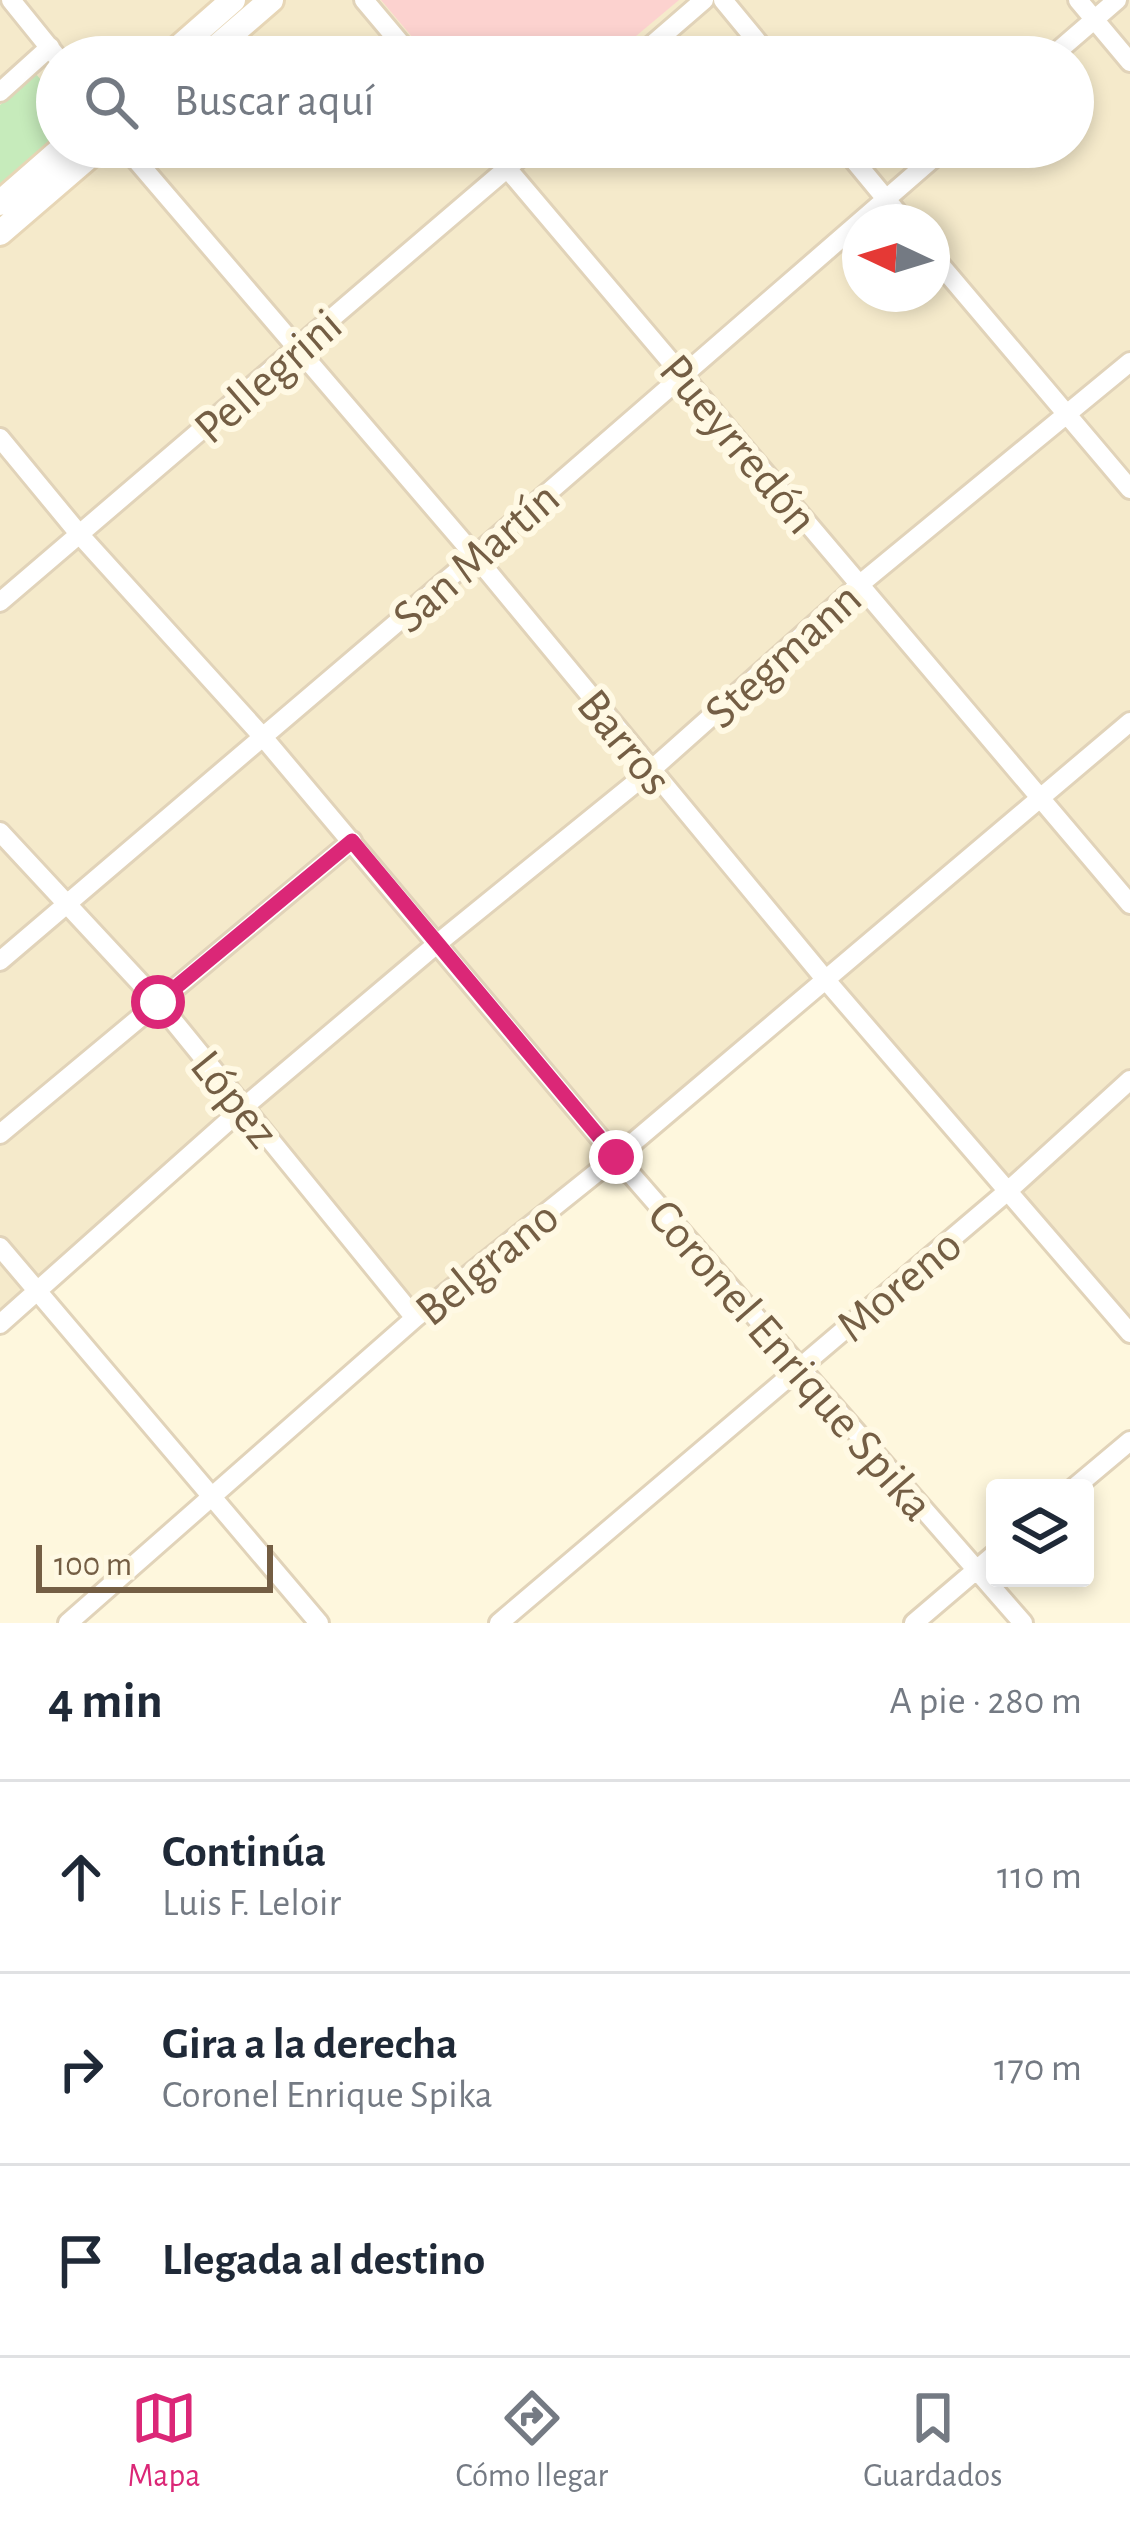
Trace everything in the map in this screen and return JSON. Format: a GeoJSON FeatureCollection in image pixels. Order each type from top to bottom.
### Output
{"type":"FeatureCollection","features":[{"type":"Feature","properties":{"kind":"main road"},"geometry":{"type":"LineString","coordinates":[[192,36],[233,0]]}},
{"type":"Feature","properties":{"kind":"main road"},"geometry":{"type":"LineString","coordinates":[[230,36],[272,0]]}},
{"type":"Feature","properties":{"kind":"main road"},"geometry":{"type":"LineString","coordinates":[[0,203],[40,168]]}},
{"type":"Feature","properties":{"kind":"main road"},"geometry":{"type":"LineString","coordinates":[[0,233],[76,168]]}},
{"type":"Feature","properties":{"kind":"street"},"geometry":{"type":"LineString","coordinates":[[11,0],[41,36]]}},
{"type":"Feature","properties":{"kind":"street"},"geometry":{"type":"LineString","coordinates":[[364,0],[394,36]]}},
{"type":"Feature","properties":{"kind":"street"},"geometry":{"type":"LineString","coordinates":[[662,36],[704,0]]}},
{"type":"Feature","properties":{"kind":"street"},"geometry":{"type":"LineString","coordinates":[[723,0],[753,36]]}},
{"type":"Feature","properties":{"kind":"street"},"geometry":{"type":"LineString","coordinates":[[1078,0],[1130,62]]}},
{"type":"Feature","properties":{"kind":"street"},"geometry":{"type":"LineString","coordinates":[[1075,36],[1118,0]]}},
{"type":"Feature","properties":{"kind":"street"},"geometry":{"type":"LineString","coordinates":[[0,92],[36,65]]}},
{"type":"Feature","properties":{"kind":"street","name":"Barros"},"geometry":{"type":"LineString","coordinates":[[143,168],[476,556],[825,980],[1130,1333]]}},
{"type":"Feature","properties":{"kind":"street"},"geometry":{"type":"LineString","coordinates":[[860,168],[890,204]]}},
{"type":"Feature","properties":{"kind":"street","name":"San Martín"},"geometry":{"type":"LineString","coordinates":[[0,962],[922,168]]}},
{"type":"Feature","properties":{"kind":"street","name":"Pellegrini"},"geometry":{"type":"LineString","coordinates":[[0,602],[507,169]]}},
{"type":"Feature","properties":{"kind":"street","name":"Pueyrredón"},"geometry":{"type":"LineString","coordinates":[[507,169],[1130,904]]}},
{"type":"Feature","properties":{"kind":"street"},"geometry":{"type":"LineString","coordinates":[[950,275],[1130,489]]}},
{"type":"Feature","properties":{"kind":"street","name":"Stegmann"},"geometry":{"type":"LineString","coordinates":[[0,1324],[244,1107],[650,772],[859,584],[1130,362]]}},
{"type":"Feature","properties":{"kind":"street","name":"Coronel Enrique Spika"},"geometry":{"type":"LineString","coordinates":[[0,438],[80,535],[263,737],[616,1157],[1023,1623]]}},
{"type":"Feature","properties":{"kind":"street","name":"Belgrano"},"geometry":{"type":"LineString","coordinates":[[68,1623],[415,1318],[616,1157],[1130,722]]}},
{"type":"Feature","properties":{"kind":"street","name":"López"},"geometry":{"type":"LineString","coordinates":[[0,832],[158,1002],[415,1318]]}},
{"type":"Feature","properties":{"kind":"street"},"geometry":{"type":"LineString","coordinates":[[0,1134],[352,841]]}},
{"type":"Feature","properties":{"kind":"street","name":"Moreno"},"geometry":{"type":"LineString","coordinates":[[499,1623],[1010,1190],[1130,1081]]}},
{"type":"Feature","properties":{"kind":"street"},"geometry":{"type":"LineString","coordinates":[[0,1247],[320,1623]]}},
{"type":"Feature","properties":{"kind":"street"},"geometry":{"type":"LineString","coordinates":[[1085,1479],[1130,1442]]}},
{"type":"Feature","properties":{"kind":"street"},"geometry":{"type":"LineString","coordinates":[[914,1623],[986,1562]]}},
{"type":"Feature","properties":{"kind":"shaded area"},"geometry":{"type":"Polygon","coordinates":[[[0,0],[1130,0],[1130,1333],[825,980],[415,1318],[244,1108],[0,1324],[0,0]]]}},
{"type":"Feature","properties":{"kind":"shaded area"},"geometry":{"type":"Polygon","coordinates":[[[381,0],[679,0],[636,36],[411,36],[381,0]]]}},
{"type":"Feature","properties":{"kind":"green space"},"geometry":{"type":"Polygon","coordinates":[[[36,74],[36,158],[0,188],[0,105],[36,74]]]}},
{"type":"Feature","properties":{"kind":"route"},"geometry":{"type":"LineString","coordinates":[[158,1002],[352,841],[616,1157]]}}]}
